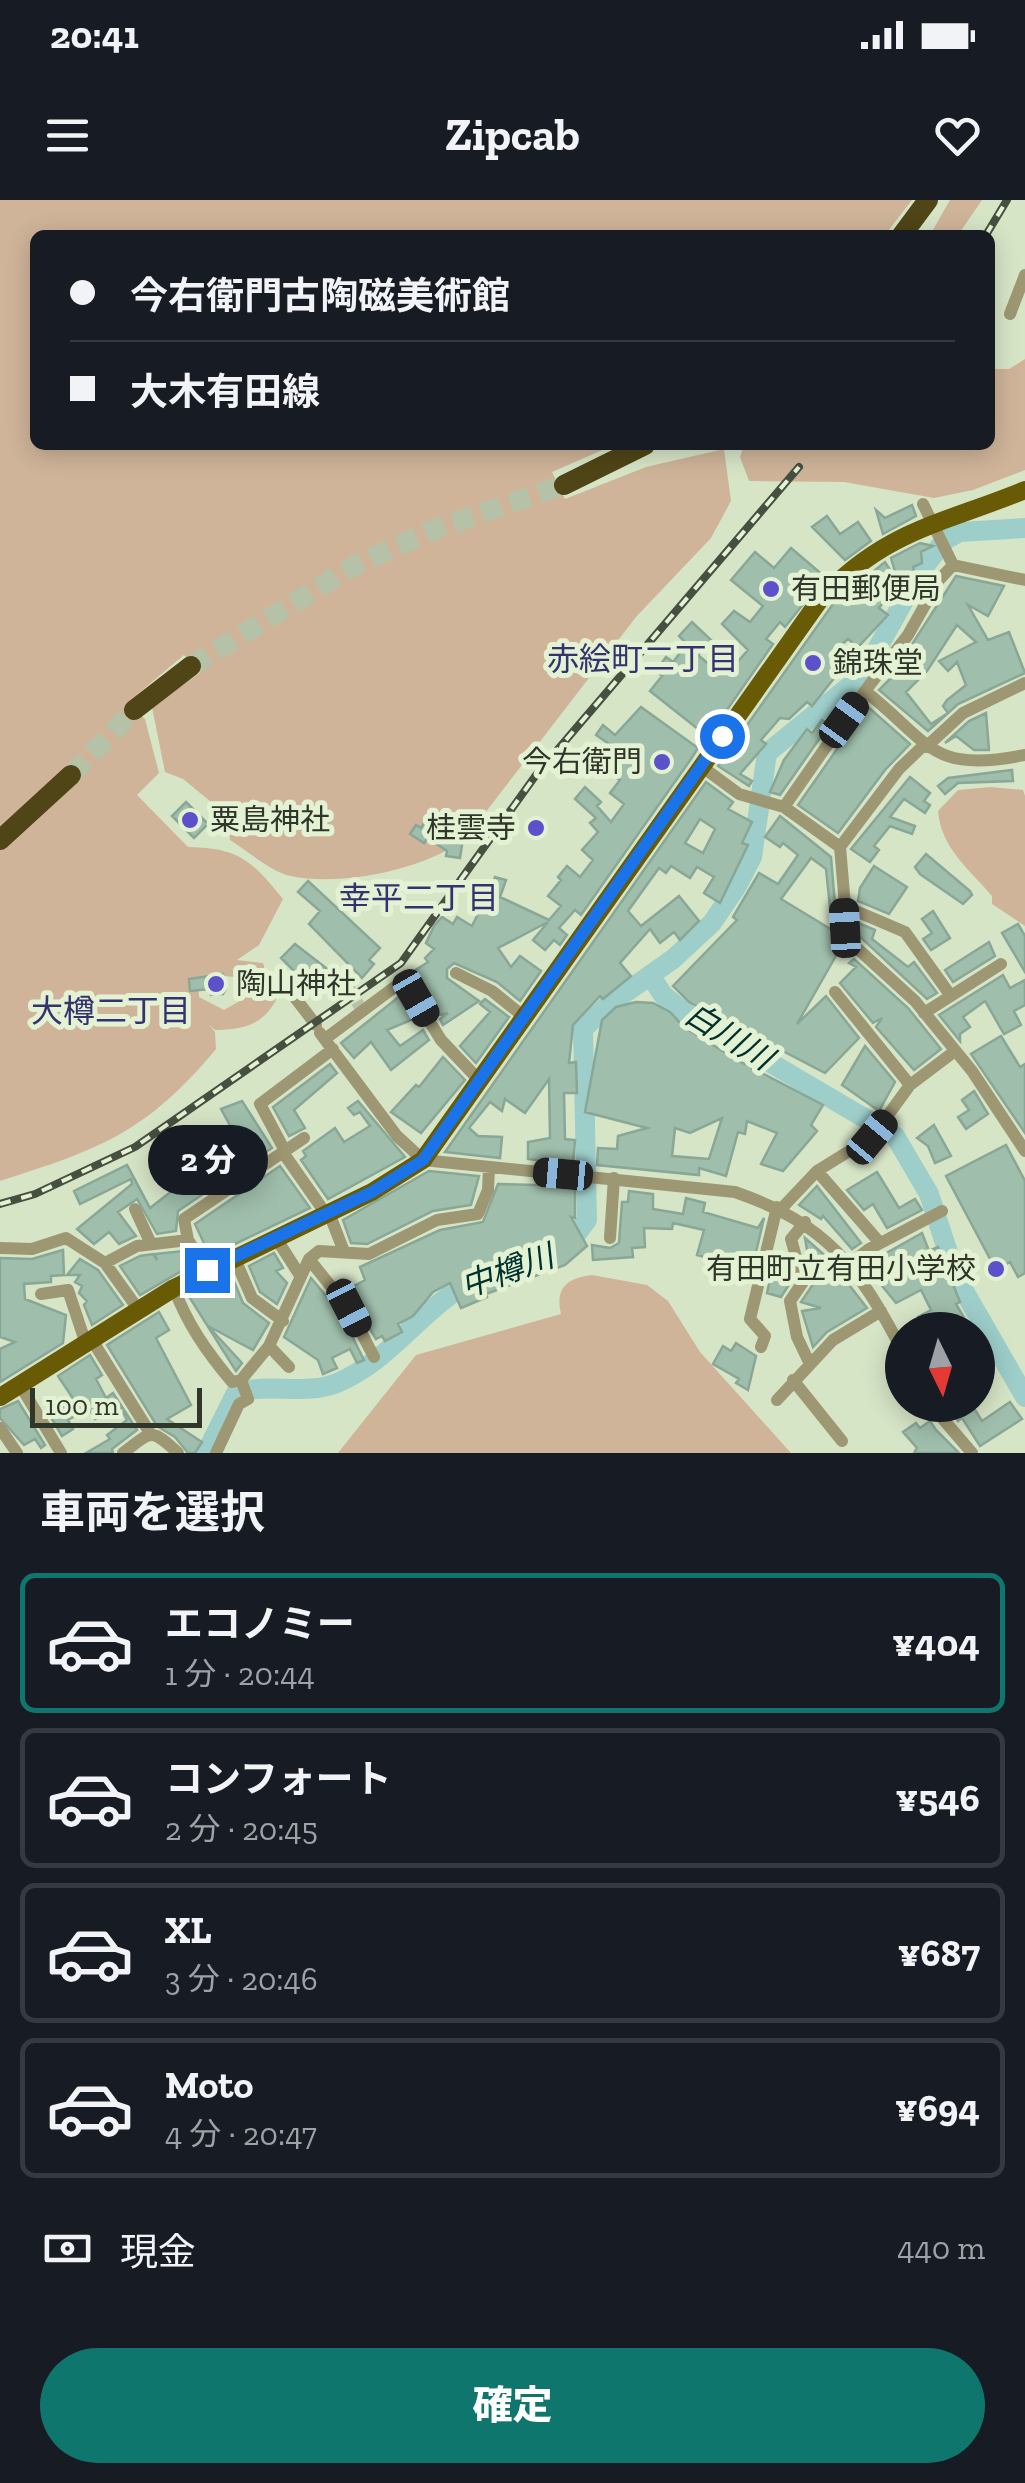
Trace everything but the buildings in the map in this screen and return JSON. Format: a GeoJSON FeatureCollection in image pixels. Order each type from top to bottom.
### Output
{"type":"FeatureCollection","features":[{"type":"Feature","properties":{"kind":"highway"},"geometry":{"type":"LineString","coordinates":[[906,230],[928,200]]}},
{"type":"Feature","properties":{"kind":"highway"},"geometry":{"type":"LineString","coordinates":[[564,485],[635,450]]}},
{"type":"Feature","properties":{"kind":"highway"},"geometry":{"type":"LineString","coordinates":[[134,710],[191,666]]}},
{"type":"Feature","properties":{"kind":"highway"},"geometry":{"type":"LineString","coordinates":[[0,840],[71,774]]}},
{"type":"Feature","properties":{"kind":"main road"},"geometry":{"type":"LineString","coordinates":[[0,1397],[174,1288],[328,1214],[423,1160],[701,766],[840,578],[870,554],[1025,490]]}},
{"type":"Feature","properties":{"kind":"street"},"geometry":{"type":"LineString","coordinates":[[1010,314],[1025,275]]}},
{"type":"Feature","properties":{"kind":"street"},"geometry":{"type":"LineString","coordinates":[[923,504],[953,565]]}},
{"type":"Feature","properties":{"kind":"street"},"geometry":{"type":"LineString","coordinates":[[953,565],[1025,580]]}},
{"type":"Feature","properties":{"kind":"street"},"geometry":{"type":"LineString","coordinates":[[784,807],[908,636],[939,580],[953,565]]}},
{"type":"Feature","properties":{"kind":"street"},"geometry":{"type":"LineString","coordinates":[[1025,683],[963,713],[899,769],[840,847],[848,940],[924,1012],[1025,1150]]}},
{"type":"Feature","properties":{"kind":"street"},"geometry":{"type":"LineString","coordinates":[[865,691],[925,746],[953,760],[979,762],[1025,755]]}},
{"type":"Feature","properties":{"kind":"street"},"geometry":{"type":"LineString","coordinates":[[701,766],[739,794],[784,807],[840,847]]}},
{"type":"Feature","properties":{"kind":"street"},"geometry":{"type":"LineString","coordinates":[[844,906],[905,932],[951,996]]}},
{"type":"Feature","properties":{"kind":"street"},"geometry":{"type":"LineString","coordinates":[[924,1012],[1001,964]]}},
{"type":"Feature","properties":{"kind":"street"},"geometry":{"type":"LineString","coordinates":[[456,973],[492,990],[523,1016]]}},
{"type":"Feature","properties":{"kind":"street"},"geometry":{"type":"LineString","coordinates":[[280,978],[397,1136],[423,1160],[735,1192],[779,1207],[805,1222],[851,1263],[885,1319]]}},
{"type":"Feature","properties":{"kind":"street"},"geometry":{"type":"LineString","coordinates":[[343,1250],[328,1214],[283,1151],[260,1104],[324,1037],[404,980],[441,1040],[478,1079]]}},
{"type":"Feature","properties":{"kind":"street"},"geometry":{"type":"LineString","coordinates":[[835,992],[910,1086]]}},
{"type":"Feature","properties":{"kind":"street"},"geometry":{"type":"LineString","coordinates":[[761,1347],[765,1336],[750,1320],[779,1207],[818,1171],[872,1137],[910,1086],[955,1052]]}},
{"type":"Feature","properties":{"kind":"street"},"geometry":{"type":"LineString","coordinates":[[207,1270],[188,1240],[184,1218],[304,1138]]}},
{"type":"Feature","properties":{"kind":"street"},"geometry":{"type":"LineString","coordinates":[[243,1386],[283,1321],[298,1274],[309,1259],[320,1251],[369,1254],[437,1220],[478,1214],[488,1190],[490,1168]]}},
{"type":"Feature","properties":{"kind":"street"},"geometry":{"type":"LineString","coordinates":[[818,1171],[880,1243]]}},
{"type":"Feature","properties":{"kind":"street"},"geometry":{"type":"LineString","coordinates":[[610,1238],[614,1178]]}},
{"type":"Feature","properties":{"kind":"street"},"geometry":{"type":"LineString","coordinates":[[135,1209],[150,1244]]}},
{"type":"Feature","properties":{"kind":"street"},"geometry":{"type":"LineString","coordinates":[[851,1263],[942,1211]]}},
{"type":"Feature","properties":{"kind":"street"},"geometry":{"type":"LineString","coordinates":[[805,1222],[791,1238],[802,1282],[790,1302],[797,1337],[808,1362]]}},
{"type":"Feature","properties":{"kind":"street"},"geometry":{"type":"LineString","coordinates":[[0,1248],[32,1249],[66,1238],[105,1264],[138,1309]]}},
{"type":"Feature","properties":{"kind":"street"},"geometry":{"type":"LineString","coordinates":[[276,1238],[298,1274]]}},
{"type":"Feature","properties":{"kind":"street"},"geometry":{"type":"LineString","coordinates":[[105,1264],[120,1253],[150,1244],[188,1240]]}},
{"type":"Feature","properties":{"kind":"street"},"geometry":{"type":"LineString","coordinates":[[234,1258],[252,1298],[283,1321]]}},
{"type":"Feature","properties":{"kind":"street"},"geometry":{"type":"LineString","coordinates":[[309,1259],[349,1308],[374,1357]]}},
{"type":"Feature","properties":{"kind":"street"},"geometry":{"type":"LineString","coordinates":[[174,1288],[187,1322],[232,1382],[243,1386],[248,1399],[239,1404],[216,1453]]}},
{"type":"Feature","properties":{"kind":"street"},"geometry":{"type":"LineString","coordinates":[[41,1294],[68,1290],[89,1342],[150,1433]]}},
{"type":"Feature","properties":{"kind":"street"},"geometry":{"type":"LineString","coordinates":[[776,1400],[833,1340],[881,1312]]}},
{"type":"Feature","properties":{"kind":"street"},"geometry":{"type":"LineString","coordinates":[[269,1346],[289,1367]]}},
{"type":"Feature","properties":{"kind":"street"},"geometry":{"type":"LineString","coordinates":[[793,1380],[842,1441]]}},
{"type":"Feature","properties":{"kind":"street"},"geometry":{"type":"LineString","coordinates":[[20,1385],[61,1453]]}},
{"type":"Feature","properties":{"kind":"street"},"geometry":{"type":"LineString","coordinates":[[946,1422],[972,1453]]}},
{"type":"Feature","properties":{"kind":"street"},"geometry":{"type":"LineString","coordinates":[[0,1428],[17,1453]]}},
{"type":"Feature","properties":{"kind":"street"},"geometry":{"type":"LineString","coordinates":[[123,1453],[150,1433],[157,1433],[178,1453]]}},
{"type":"Feature","properties":{"kind":"shaded area"},"geometry":{"type":"Polygon","coordinates":[[[0,200],[912,200],[889,230],[30,230],[30,450],[603,450],[552,472],[565,499],[646,467],[724,450],[731,501],[711,538],[636,617],[468,835],[452,847],[409,866],[359,877],[311,879],[283,874],[268,866],[230,840],[227,815],[183,779],[165,772],[152,707],[201,672],[184,655],[127,703],[145,719],[159,773],[137,795],[188,847],[220,850],[243,859],[283,899],[259,945],[237,960],[263,963],[268,980],[214,975],[198,981],[199,997],[224,1010],[262,988],[275,992],[276,1000],[265,1015],[251,1024],[215,1030],[209,1025],[215,1032],[216,1049],[167,1101],[143,1119],[94,1147],[0,1181],[0,200]]]}},
{"type":"Feature","properties":{"kind":"shaded area"},"geometry":{"type":"Polygon","coordinates":[[[950,200],[982,200],[961,230],[933,230],[950,200]]]}},
{"type":"Feature","properties":{"kind":"shaded area"},"geometry":{"type":"Polygon","coordinates":[[[1025,359],[1025,470],[973,490],[934,498],[844,482],[749,481],[740,457],[742,450],[995,450],[995,369],[1009,369],[1025,359]]]}},
{"type":"Feature","properties":{"kind":"shaded area"},"geometry":{"type":"Polygon","coordinates":[[[958,790],[1023,790],[1025,796],[1025,926],[992,904],[992,896],[958,857],[940,824],[938,811],[958,790]]]}},
{"type":"Feature","properties":{"kind":"shaded area"},"geometry":{"type":"Polygon","coordinates":[[[592,1275],[647,1285],[668,1301],[700,1352],[791,1453],[338,1453],[416,1355],[561,1314],[564,1286],[592,1275]]]}},
{"type":"Feature","properties":{"kind":"waterway","name":"白川川"},"geometry":{"type":"LineString","coordinates":[[562,1253],[587,1220],[583,1029],[608,1005],[673,959],[712,923],[752,857],[767,753],[862,676],[920,572],[945,540],[960,532],[1025,528]]}},
{"type":"Feature","properties":{"kind":"waterway","name":"白川川"},"geometry":{"type":"LineString","coordinates":[[650,975],[663,995],[684,1012],[895,1136],[929,1194],[956,1277],[1025,1397]]}},
{"type":"Feature","properties":{"kind":"waterway","name":"中樽川"},"geometry":{"type":"LineString","coordinates":[[206,1453],[236,1393],[337,1383],[375,1360],[440,1303],[475,1280]]}},
{"type":"Feature","properties":{"kind":"tunnel"},"geometry":{"type":"LineString","coordinates":[[191,666],[357,564],[433,530],[564,485]]}},
{"type":"Feature","properties":{"kind":"tunnel"},"geometry":{"type":"LineString","coordinates":[[71,775],[134,710]]}},
{"type":"Feature","properties":{"kind":"tunnel"},"geometry":{"type":"LineString","coordinates":[[348,986],[362,1011]]}},
{"type":"Feature","properties":{"kind":"railway"},"geometry":{"type":"LineString","coordinates":[[989,230],[1007,200]]}},
{"type":"Feature","properties":{"kind":"railway"},"geometry":{"type":"LineString","coordinates":[[0,1204],[35,1194],[135,1147],[401,963],[536,775],[799,467]]}},
{"type":"Feature","properties":{"kind":"place","name":"有田郵便局"},"geometry":{"type":"Point","coordinates":[771,589]}},
{"type":"Feature","properties":{"kind":"place","name":"錦珠堂"},"geometry":{"type":"Point","coordinates":[813,663]}},
{"type":"Feature","properties":{"kind":"place","name":"今右衛門"},"geometry":{"type":"Point","coordinates":[662,762]}},
{"type":"Feature","properties":{"kind":"place","name":"粟島神社"},"geometry":{"type":"Point","coordinates":[190,820]}},
{"type":"Feature","properties":{"kind":"place","name":"桂雲寺"},"geometry":{"type":"Point","coordinates":[536,828]}},
{"type":"Feature","properties":{"kind":"place","name":"陶山神社"},"geometry":{"type":"Point","coordinates":[216,984]}},
{"type":"Feature","properties":{"kind":"place","name":"有田町立有田小学校"},"geometry":{"type":"Point","coordinates":[996,1269]}},
{"type":"Feature","properties":{"kind":"district","name":"赤絵町二丁目"},"geometry":{"type":"Point","coordinates":[643,659]}},
{"type":"Feature","properties":{"kind":"district","name":"幸平二丁目"},"geometry":{"type":"Point","coordinates":[419,898]}},
{"type":"Feature","properties":{"kind":"district","name":"大樽二丁目"},"geometry":{"type":"Point","coordinates":[111,1011]}},
{"type":"Feature","properties":{"kind":"route"},"geometry":{"type":"LineString","coordinates":[[207,1270],[372,1192],[423,1160],[722,736]]}}]}
